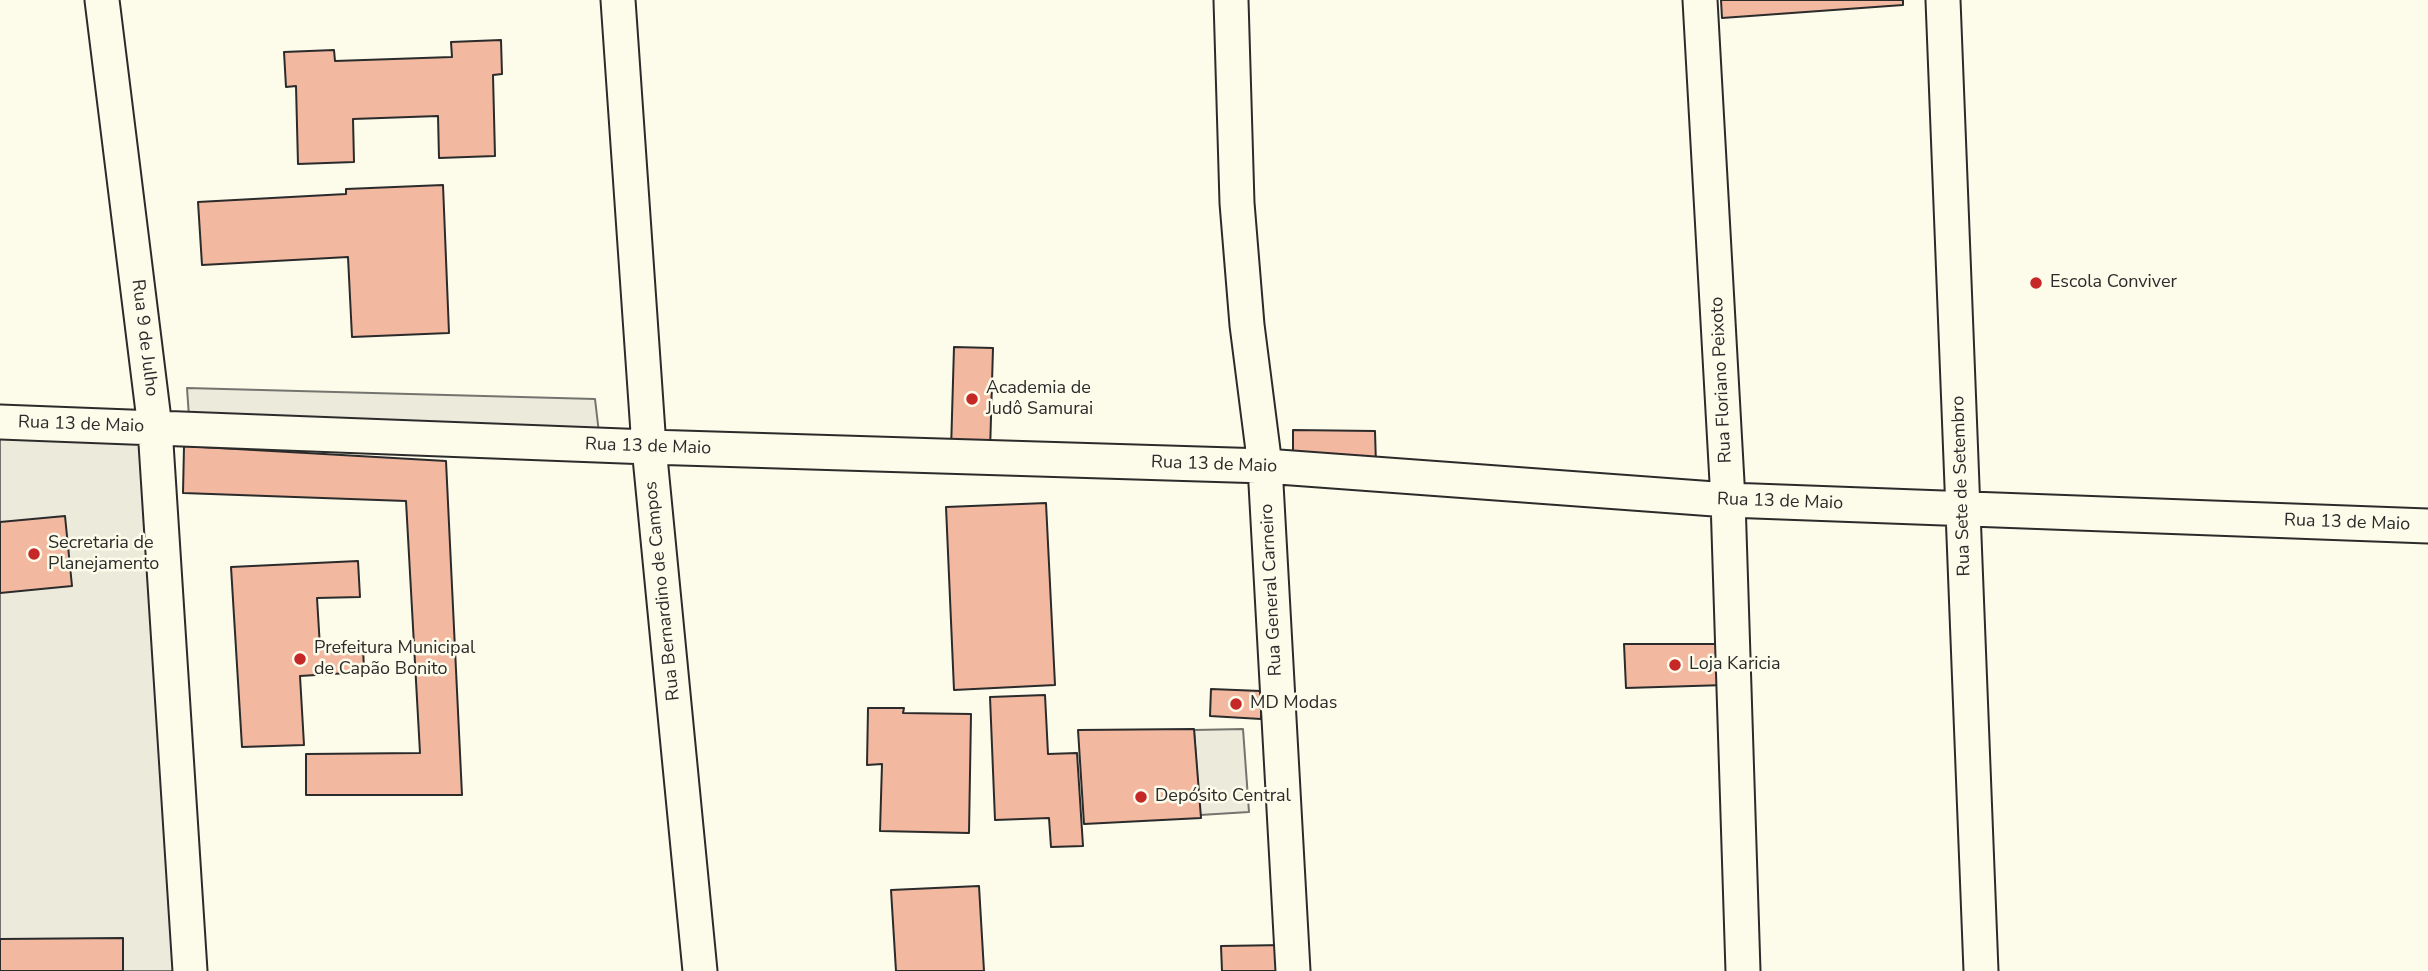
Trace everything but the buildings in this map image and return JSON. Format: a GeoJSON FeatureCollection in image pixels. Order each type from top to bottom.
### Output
{"type":"FeatureCollection","features":[{"type":"Feature","properties":{"kind":"street","name":"Rua 9 de Julho"},"geometry":{"type":"LineString","coordinates":[[102,0],[155,428],[190,971]]}},
{"type":"Feature","properties":{"kind":"street","name":"Rua Bernardino de Campos"},"geometry":{"type":"LineString","coordinates":[[618,0],[649,447],[700,971]]}},
{"type":"Feature","properties":{"kind":"street","name":"Rua General Carneiro"},"geometry":{"type":"LineString","coordinates":[[1231,0],[1237,203],[1247,325],[1265,466],[1293,971]]}},
{"type":"Feature","properties":{"kind":"street","name":"Rua Floriano Peixoto"},"geometry":{"type":"LineString","coordinates":[[1700,0],[1728,500],[1743,971]]}},
{"type":"Feature","properties":{"kind":"street","name":"Rua Sete de Setembro"},"geometry":{"type":"LineString","coordinates":[[1944,0],[1981,971]]}},
{"type":"Feature","properties":{"kind":"street","name":"Rua 13 de Maio"},"geometry":{"type":"LineString","coordinates":[[0,422],[649,447],[1265,466],[1728,500],[2428,526]]}},
{"type":"Feature","properties":{"kind":"shaded area"},"geometry":{"type":"Polygon","coordinates":[[[187,388],[595,399],[599,433],[189,417],[187,388]]]}},
{"type":"Feature","properties":{"kind":"shaded area"},"geometry":{"type":"Polygon","coordinates":[[[0,422],[155,428],[190,971],[0,971],[0,422]]]}},
{"type":"Feature","properties":{"kind":"shaded area"},"geometry":{"type":"Polygon","coordinates":[[[1243,729],[1249,812],[1200,815],[1194,730],[1243,729]]]}},
{"type":"Feature","properties":{"kind":"place","name":"Escola Conviver"},"geometry":{"type":"Point","coordinates":[2036,283]}},
{"type":"Feature","properties":{"kind":"place","name":"Academia de Judô Samurai"},"geometry":{"type":"Point","coordinates":[972,399]}},
{"type":"Feature","properties":{"kind":"place","name":"Secretaria de Planejamento"},"geometry":{"type":"Point","coordinates":[34,554]}},
{"type":"Feature","properties":{"kind":"place","name":"Prefeitura Municipal de Capão Bonito"},"geometry":{"type":"Point","coordinates":[300,659]}},
{"type":"Feature","properties":{"kind":"place","name":"Loja Karicia"},"geometry":{"type":"Point","coordinates":[1675,665]}},
{"type":"Feature","properties":{"kind":"place","name":"MD Modas"},"geometry":{"type":"Point","coordinates":[1236,704]}},
{"type":"Feature","properties":{"kind":"place","name":"Depósito Central"},"geometry":{"type":"Point","coordinates":[1141,797]}}]}
